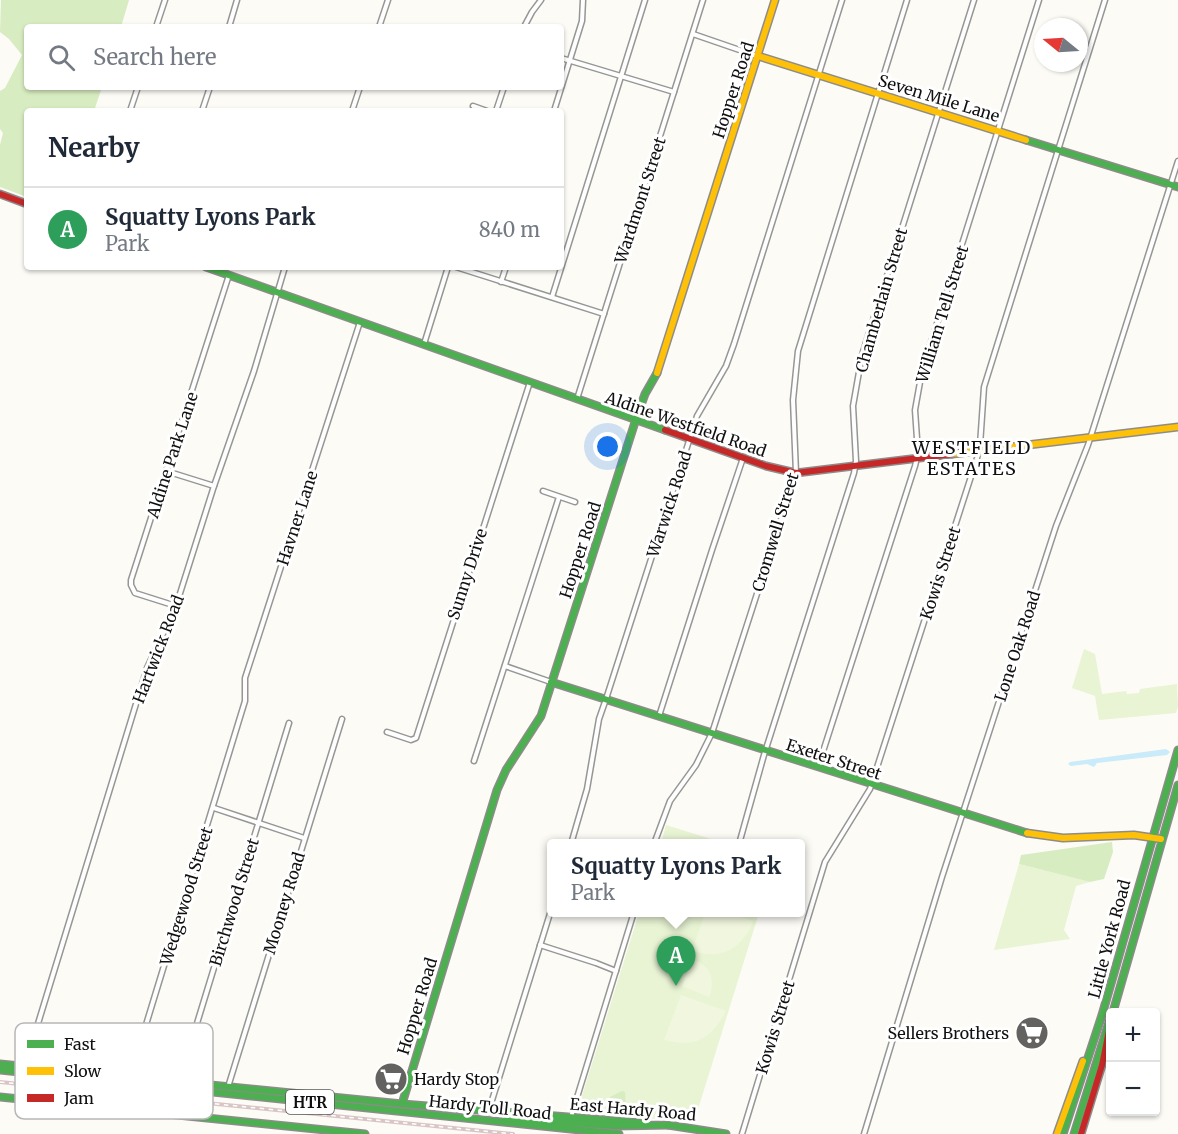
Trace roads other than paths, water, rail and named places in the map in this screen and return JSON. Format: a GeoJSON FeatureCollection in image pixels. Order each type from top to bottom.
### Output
{"type":"FeatureCollection","features":[{"type":"Feature","properties":{"kind":"main road","name":"Hopper Road"},"geometry":{"type":"LineString","coordinates":[[402,1104],[500,783],[516,753],[533,733],[541,716],[636,419],[645,394],[658,371],[776,0]]}},
{"type":"Feature","properties":{"kind":"main road","name":"Seven Mile Lane"},"geometry":{"type":"LineString","coordinates":[[758,56],[1178,187]]}},
{"type":"Feature","properties":{"kind":"main road"},"geometry":{"type":"LineString","coordinates":[[0,194],[24,203]]}},
{"type":"Feature","properties":{"kind":"main road","name":"Aldine Westfield Road"},"geometry":{"type":"LineString","coordinates":[[215,270],[576,400],[766,466],[796,473],[1178,427]]}},
{"type":"Feature","properties":{"kind":"main road","name":"Exeter Street"},"geometry":{"type":"LineString","coordinates":[[551,682],[1021,832],[1063,838],[1134,836],[1161,839]]}},
{"type":"Feature","properties":{"kind":"main road","name":"Little York Road"},"geometry":{"type":"LineString","coordinates":[[1063,1134],[1102,1015],[1178,750]]}},
{"type":"Feature","properties":{"kind":"main road","name":"Little York Road"},"geometry":{"type":"LineString","coordinates":[[1115,1008],[1178,785]]}},
{"type":"Feature","properties":{"kind":"main road"},"geometry":{"type":"LineString","coordinates":[[1134,899],[1144,902]]}},
{"type":"Feature","properties":{"kind":"main road"},"geometry":{"type":"LineString","coordinates":[[1105,1004],[1111,1008]]}},
{"type":"Feature","properties":{"kind":"main road"},"geometry":{"type":"LineString","coordinates":[[1057,1134],[1077,1076],[1102,1015]]}},
{"type":"Feature","properties":{"kind":"main road","name":"Little York Road"},"geometry":{"type":"LineString","coordinates":[[1074,1134],[1106,1032]]}},
{"type":"Feature","properties":{"kind":"main road"},"geometry":{"type":"LineString","coordinates":[[1081,1134],[1106,1046]]}},
{"type":"Feature","properties":{"kind":"main road","name":"East Hardy Road"},"geometry":{"type":"LineString","coordinates":[[0,1064],[15,1065]]}},
{"type":"Feature","properties":{"kind":"main road","name":"Hardy Toll Road"},"geometry":{"type":"LineString","coordinates":[[0,1070],[15,1072]]}},
{"type":"Feature","properties":{"kind":"main road","name":"East Hardy Road"},"geometry":{"type":"LineString","coordinates":[[213,1085],[402,1104],[670,1125],[726,1134]]}},
{"type":"Feature","properties":{"kind":"main road","name":"Hardy Toll Road"},"geometry":{"type":"LineString","coordinates":[[213,1092],[620,1134]]}},
{"type":"Feature","properties":{"kind":"main road","name":"HTR"},"geometry":{"type":"LineString","coordinates":[[0,1097],[15,1099]]}},
{"type":"Feature","properties":{"kind":"main road"},"geometry":{"type":"LineString","coordinates":[[474,1119],[504,1118],[614,1126],[670,1125]]}},
{"type":"Feature","properties":{"kind":"main road","name":"HTR"},"geometry":{"type":"LineString","coordinates":[[213,1119],[365,1134]]}},
{"type":"Feature","properties":{"kind":"street"},"geometry":{"type":"LineString","coordinates":[[157,24],[165,0]]}},
{"type":"Feature","properties":{"kind":"street"},"geometry":{"type":"LineString","coordinates":[[230,24],[237,0]]}},
{"type":"Feature","properties":{"kind":"street"},"geometry":{"type":"LineString","coordinates":[[380,24],[388,0]]}},
{"type":"Feature","properties":{"kind":"street"},"geometry":{"type":"LineString","coordinates":[[526,24],[541,0]]}},
{"type":"Feature","properties":{"kind":"street"},"geometry":{"type":"LineString","coordinates":[[564,80],[582,21],[583,0]]}},
{"type":"Feature","properties":{"kind":"street"},"geometry":{"type":"LineString","coordinates":[[564,259],[645,0]]}},
{"type":"Feature","properties":{"kind":"street","name":"Wardmont Street"},"geometry":{"type":"LineString","coordinates":[[576,400],[703,0]]}},
{"type":"Feature","properties":{"kind":"street","name":"Warwick Road"},"geometry":{"type":"LineString","coordinates":[[572,839],[587,789],[599,719],[697,416],[726,366],[734,344],[842,0]]}},
{"type":"Feature","properties":{"kind":"street","name":"Cromwell Street"},"geometry":{"type":"LineString","coordinates":[[656,839],[670,801],[696,765],[712,733],[796,473],[792,400],[798,351],[907,0]]}},
{"type":"Feature","properties":{"kind":"street","name":"Chamberlain Street"},"geometry":{"type":"LineString","coordinates":[[740,839],[765,751],[855,467],[853,406],[862,355],[974,0]]}},
{"type":"Feature","properties":{"kind":"street","name":"William Tell Street"},"geometry":{"type":"LineString","coordinates":[[818,767],[917,459],[915,410],[922,370],[1039,0]]}},
{"type":"Feature","properties":{"kind":"street","name":"Kowis Street"},"geometry":{"type":"LineString","coordinates":[[742,1134],[825,862],[872,785],[979,451],[984,387],[1106,0]]}},
{"type":"Feature","properties":{"kind":"street","name":"Seven Mile Lane"},"geometry":{"type":"LineString","coordinates":[[693,34],[758,56]]}},
{"type":"Feature","properties":{"kind":"street"},"geometry":{"type":"LineString","coordinates":[[564,59],[674,92]]}},
{"type":"Feature","properties":{"kind":"street"},"geometry":{"type":"LineString","coordinates":[[131,108],[137,90]]}},
{"type":"Feature","properties":{"kind":"street"},"geometry":{"type":"LineString","coordinates":[[203,108],[209,90]]}},
{"type":"Feature","properties":{"kind":"street"},"geometry":{"type":"LineString","coordinates":[[353,108],[359,90]]}},
{"type":"Feature","properties":{"kind":"street"},"geometry":{"type":"LineString","coordinates":[[497,108],[503,90]]}},
{"type":"Feature","properties":{"kind":"street"},"geometry":{"type":"LineString","coordinates":[[555,108],[561,90]]}},
{"type":"Feature","properties":{"kind":"street"},"geometry":{"type":"LineString","coordinates":[[473,106],[479,108]]}},
{"type":"Feature","properties":{"kind":"street","name":"Lone Oak Road"},"geometry":{"type":"LineString","coordinates":[[864,1134],[962,814],[1056,526],[1091,437],[1178,162]]}},
{"type":"Feature","properties":{"kind":"street","name":"Hartwick Road"},"geometry":{"type":"LineString","coordinates":[[38,1023],[147,668],[176,606],[254,371],[284,270]]}},
{"type":"Feature","properties":{"kind":"street"},"geometry":{"type":"LineString","coordinates":[[423,344],[447,270]]}},
{"type":"Feature","properties":{"kind":"street"},"geometry":{"type":"LineString","coordinates":[[465,270],[604,314]]}},
{"type":"Feature","properties":{"kind":"street"},"geometry":{"type":"LineString","coordinates":[[501,282],[505,270]]}},
{"type":"Feature","properties":{"kind":"street"},"geometry":{"type":"LineString","coordinates":[[552,297],[561,270]]}},
{"type":"Feature","properties":{"kind":"street","name":"Aldine Park Lane"},"geometry":{"type":"LineString","coordinates":[[176,606],[135,593],[130,585],[229,275]]}},
{"type":"Feature","properties":{"kind":"street","name":"Havner Lane"},"geometry":{"type":"LineString","coordinates":[[241,714],[245,700],[245,678],[360,322]]}},
{"type":"Feature","properties":{"kind":"street","name":"Sunny Drive"},"geometry":{"type":"LineString","coordinates":[[387,732],[411,740],[416,738],[530,382]]}},
{"type":"Feature","properties":{"kind":"street"},"geometry":{"type":"LineString","coordinates":[[659,716],[743,458]]}},
{"type":"Feature","properties":{"kind":"street"},"geometry":{"type":"LineString","coordinates":[[166,471],[214,486]]}},
{"type":"Feature","properties":{"kind":"street"},"geometry":{"type":"LineString","coordinates":[[543,491],[575,502]]}},
{"type":"Feature","properties":{"kind":"street"},"geometry":{"type":"LineString","coordinates":[[474,760],[559,497]]}},
{"type":"Feature","properties":{"kind":"street","name":"Exeter Street"},"geometry":{"type":"LineString","coordinates":[[505,666],[551,682]]}},
{"type":"Feature","properties":{"kind":"street","name":"Wedgewood Street"},"geometry":{"type":"LineString","coordinates":[[147,1023],[241,714]]}},
{"type":"Feature","properties":{"kind":"street","name":"Mooney Road"},"geometry":{"type":"LineString","coordinates":[[228,1087],[342,719]]}},
{"type":"Feature","properties":{"kind":"street","name":"Birchwood Street"},"geometry":{"type":"LineString","coordinates":[[197,1023],[289,723]]}},
{"type":"Feature","properties":{"kind":"street"},"geometry":{"type":"LineString","coordinates":[[213,808],[304,838]]}},
{"type":"Feature","properties":{"kind":"street"},"geometry":{"type":"LineString","coordinates":[[489,1110],[549,917]]}},
{"type":"Feature","properties":{"kind":"street"},"geometry":{"type":"LineString","coordinates":[[571,1117],[632,917]]}},
{"type":"Feature","properties":{"kind":"street"},"geometry":{"type":"LineString","coordinates":[[540,945],[616,971]]}},
{"type":"Feature","properties":{"kind":"water"},"geometry":{"type":"Polygon","coordinates":[[[1166,749],[1170,752],[1167,755],[1097,763],[1094,767],[1087,764],[1071,766],[1068,764],[1070,762],[1166,749]]]}},
{"type":"Feature","properties":{"kind":"railway"},"geometry":{"type":"LineString","coordinates":[[0,1082],[15,1084]]}},
{"type":"Feature","properties":{"kind":"railway"},"geometry":{"type":"LineString","coordinates":[[213,1104],[513,1134]]}},
{"type":"Feature","properties":{"kind":"place","name":"Squatty Lyons Park"},"geometry":{"type":"Point","coordinates":[676,986]}},
{"type":"Feature","properties":{"kind":"place","name":"Sellers Brothers"},"geometry":{"type":"Point","coordinates":[1032,1033]}},
{"type":"Feature","properties":{"kind":"place","name":"Hardy Stop"},"geometry":{"type":"Point","coordinates":[391,1079]}},
{"type":"Feature","properties":{"kind":"district","name":"WESTFIELD ESTATES"},"geometry":{"type":"Point","coordinates":[972,457]}}]}
